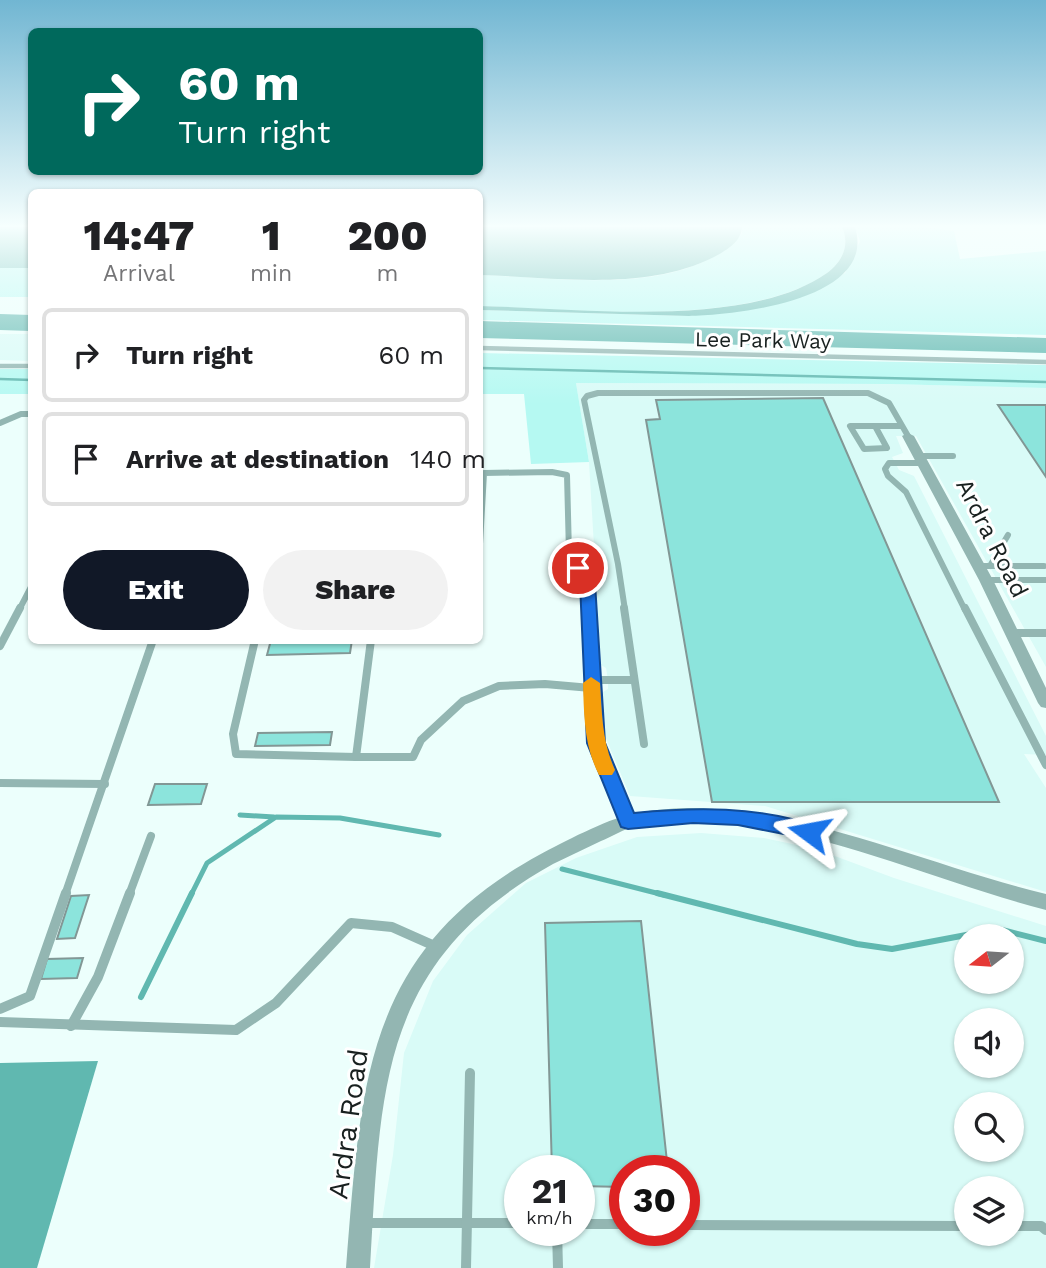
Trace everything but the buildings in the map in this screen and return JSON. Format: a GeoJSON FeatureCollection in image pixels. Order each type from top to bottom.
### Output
{"type":"FeatureCollection","features":[{"type":"Feature","properties":{"kind":"street","name":"Ardra Road"},"geometry":{"type":"LineString","coordinates":[[905,431],[984,566],[986,580],[1046,703]]}},
{"type":"Feature","properties":{"kind":"street","name":"Ardra Road"},"geometry":{"type":"LineString","coordinates":[[358,1268],[376,1083],[389,1036],[409,990],[438,947],[470,911],[512,878],[564,849],[628,821],[693,815],[738,818],[809,832],[1046,902]]}},
{"type":"Feature","properties":{"kind":"lane","name":"Lee Park Way"},"geometry":{"type":"LineString","coordinates":[[483,348],[1046,362]]}},
{"type":"Feature","properties":{"kind":"lane"},"geometry":{"type":"LineString","coordinates":[[0,366],[28,366]]}},
{"type":"Feature","properties":{"kind":"lane"},"geometry":{"type":"LineString","coordinates":[[644,744],[618,564],[584,400],[586,396],[597,393],[825,391],[868,394],[884,398],[905,431]]}},
{"type":"Feature","properties":{"kind":"lane"},"geometry":{"type":"LineString","coordinates":[[0,423],[21,414],[28,414]]}},
{"type":"Feature","properties":{"kind":"lane"},"geometry":{"type":"LineString","coordinates":[[875,426],[886,450],[864,449],[850,426],[875,426],[905,431]]}},
{"type":"Feature","properties":{"kind":"lane"},"geometry":{"type":"LineString","coordinates":[[953,456],[885,465],[888,475],[906,492],[1046,765]]}},
{"type":"Feature","properties":{"kind":"lane"},"geometry":{"type":"LineString","coordinates":[[483,473],[552,472],[567,475],[569,552],[587,583],[591,684],[598,754],[628,821]]}},
{"type":"Feature","properties":{"kind":"lane"},"geometry":{"type":"LineString","coordinates":[[984,566],[1008,535]]}},
{"type":"Feature","properties":{"kind":"lane"},"geometry":{"type":"LineString","coordinates":[[984,566],[1044,566]]}},
{"type":"Feature","properties":{"kind":"lane"},"geometry":{"type":"LineString","coordinates":[[986,580],[1046,580]]}},
{"type":"Feature","properties":{"kind":"lane"},"geometry":{"type":"LineString","coordinates":[[0,646],[28,593]]}},
{"type":"Feature","properties":{"kind":"lane"},"geometry":{"type":"LineString","coordinates":[[1011,633],[1046,633]]}},
{"type":"Feature","properties":{"kind":"lane"},"geometry":{"type":"LineString","coordinates":[[0,1009],[30,996],[152,644]]}},
{"type":"Feature","properties":{"kind":"lane"},"geometry":{"type":"LineString","coordinates":[[254,644],[233,734],[236,754],[413,757],[421,740],[463,701],[499,686],[634,680]]}},
{"type":"Feature","properties":{"kind":"lane"},"geometry":{"type":"LineString","coordinates":[[356,757],[370,644]]}},
{"type":"Feature","properties":{"kind":"lane"},"geometry":{"type":"LineString","coordinates":[[0,783],[105,784]]}},
{"type":"Feature","properties":{"kind":"lane"},"geometry":{"type":"LineString","coordinates":[[809,832],[828,820]]}},
{"type":"Feature","properties":{"kind":"lane"},"geometry":{"type":"LineString","coordinates":[[71,1026],[98,977],[151,836]]}},
{"type":"Feature","properties":{"kind":"lane"},"geometry":{"type":"LineString","coordinates":[[0,1022],[236,1030],[276,1003],[351,923],[392,927],[438,947]]}},
{"type":"Feature","properties":{"kind":"lane"},"geometry":{"type":"LineString","coordinates":[[467,1268],[470,1073]]}},
{"type":"Feature","properties":{"kind":"lane"},"geometry":{"type":"LineString","coordinates":[[362,1223],[504,1223]]}},
{"type":"Feature","properties":{"kind":"lane"},"geometry":{"type":"LineString","coordinates":[[700,1225],[954,1226]]}},
{"type":"Feature","properties":{"kind":"lane"},"geometry":{"type":"LineString","coordinates":[[1024,1226],[1041,1226],[1046,1230]]}},
{"type":"Feature","properties":{"kind":"lane"},"geometry":{"type":"LineString","coordinates":[[557,1246],[558,1268]]}},
{"type":"Feature","properties":{"kind":"shaded area"},"geometry":{"type":"Polygon","coordinates":[[[0,286],[28,286],[28,297],[0,297],[0,286]]]}},
{"type":"Feature","properties":{"kind":"shaded area"},"geometry":{"type":"Polygon","coordinates":[[[483,286],[802,286],[753,302],[707,309],[611,312],[483,306],[483,286]]]}},
{"type":"Feature","properties":{"kind":"shaded area"},"geometry":{"type":"Polygon","coordinates":[[[802,286],[826,286],[768,307],[711,315],[483,310],[483,306],[660,312],[752,302],[802,286]]]}},
{"type":"Feature","properties":{"kind":"shaded area"},"geometry":{"type":"Polygon","coordinates":[[[821,286],[1046,286],[1046,335],[483,320],[483,310],[689,316],[802,297],[821,286]]]}},
{"type":"Feature","properties":{"kind":"shaded area"},"geometry":{"type":"Polygon","coordinates":[[[0,314],[28,315],[28,331],[0,330],[0,314]]]}},
{"type":"Feature","properties":{"kind":"shaded area"},"geometry":{"type":"Polygon","coordinates":[[[483,321],[1046,338],[1046,353],[483,338],[483,321]]]}},
{"type":"Feature","properties":{"kind":"shaded area"},"geometry":{"type":"Polygon","coordinates":[[[0,334],[28,334],[28,361],[0,360],[0,334]]]}},
{"type":"Feature","properties":{"kind":"shaded area"},"geometry":{"type":"Polygon","coordinates":[[[483,353],[1046,365],[1046,388],[889,384],[576,383],[589,462],[531,464],[524,394],[483,394],[483,353]]]}},
{"type":"Feature","properties":{"kind":"shaded area"},"geometry":{"type":"Polygon","coordinates":[[[0,369],[28,369],[28,394],[0,394],[0,369]]]}},
{"type":"Feature","properties":{"kind":"shaded area"},"geometry":{"type":"Polygon","coordinates":[[[576,383],[889,384],[1046,388],[1046,667],[916,436],[896,436],[903,453],[892,457],[899,470],[914,476],[1046,736],[1046,755],[1024,754],[1046,788],[1046,892],[765,806],[630,796],[605,736],[603,692],[608,689],[608,680],[606,668],[601,665],[589,462],[576,383]]]}},
{"type":"Feature","properties":{"kind":"shaded area"},"geometry":{"type":"Polygon","coordinates":[[[701,833],[764,838],[816,849],[894,878],[1046,926],[1046,1268],[374,1268],[393,1155],[404,1053],[433,981],[467,935],[526,883],[576,858],[637,837],[701,833]]]}},
{"type":"Feature","properties":{"kind":"shaded area"},"geometry":{"type":"Polygon","coordinates":[[[98,1061],[37,1268],[0,1268],[0,1063],[98,1061]]]}},
{"type":"Feature","properties":{"kind":"waterway"},"geometry":{"type":"LineString","coordinates":[[483,368],[1046,382]]}},
{"type":"Feature","properties":{"kind":"waterway"},"geometry":{"type":"LineString","coordinates":[[0,379],[28,380]]}},
{"type":"Feature","properties":{"kind":"waterway"},"geometry":{"type":"LineString","coordinates":[[240,815],[274,817]]}},
{"type":"Feature","properties":{"kind":"waterway"},"geometry":{"type":"LineString","coordinates":[[192,893],[207,863],[276,817],[340,818],[439,835]]}},
{"type":"Feature","properties":{"kind":"waterway"},"geometry":{"type":"LineString","coordinates":[[562,869],[664,895]]}},
{"type":"Feature","properties":{"kind":"waterway"},"geometry":{"type":"LineString","coordinates":[[141,997],[192,893]]}},
{"type":"Feature","properties":{"kind":"waterway"},"geometry":{"type":"LineString","coordinates":[[657,893],[857,944],[892,949],[998,929],[1046,941]]}},
{"type":"Feature","properties":{"kind":"slow traffic"},"geometry":{"type":"LineString","coordinates":[[591,683],[594,732],[598,754],[606,770]]}},
{"type":"Feature","properties":{"kind":"route"},"geometry":{"type":"LineString","coordinates":[[578,568],[587,583],[594,732],[598,754],[628,821],[693,815],[779,824],[809,832]]}}]}
